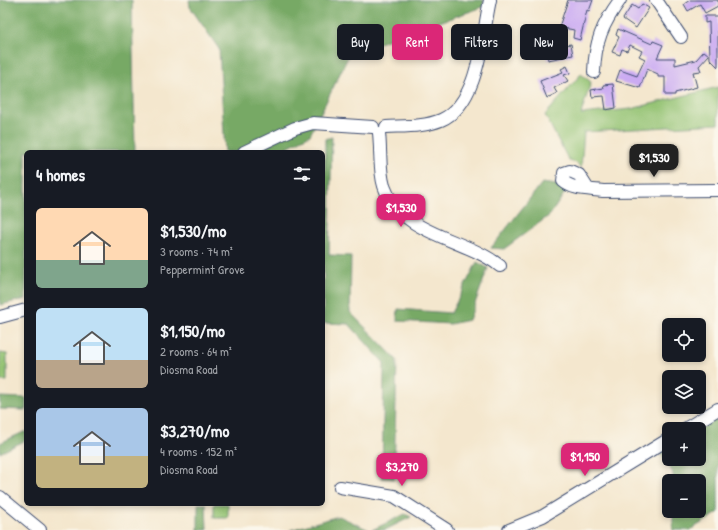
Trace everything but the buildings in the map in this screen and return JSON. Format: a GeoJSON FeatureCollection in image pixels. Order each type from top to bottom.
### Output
{"type":"FeatureCollection","features":[{"type":"Feature","properties":{"kind":"street"},"geometry":{"type":"LineString","coordinates":[[248,150],[295,128],[313,123],[380,129],[432,123],[451,115],[465,98],[475,72],[490,0]]}},
{"type":"Feature","properties":{"kind":"street"},"geometry":{"type":"LineString","coordinates":[[594,72],[595,50],[603,26],[620,0]]}},
{"type":"Feature","properties":{"kind":"street"},"geometry":{"type":"LineString","coordinates":[[656,0],[681,37]]}},
{"type":"Feature","properties":{"kind":"street"},"geometry":{"type":"LineString","coordinates":[[380,129],[384,186],[403,215],[423,229],[489,257],[500,266]]}},
{"type":"Feature","properties":{"kind":"street"},"geometry":{"type":"LineString","coordinates":[[588,189],[602,191],[718,190]]}},
{"type":"Feature","properties":{"kind":"street"},"geometry":{"type":"LineString","coordinates":[[0,317],[24,311]]}},
{"type":"Feature","properties":{"kind":"street"},"geometry":{"type":"LineString","coordinates":[[696,422],[718,408]]}},
{"type":"Feature","properties":{"kind":"street"},"geometry":{"type":"LineString","coordinates":[[509,530],[543,516],[662,443]]}},
{"type":"Feature","properties":{"kind":"street"},"geometry":{"type":"LineString","coordinates":[[340,487],[394,496],[447,530]]}},
{"type":"Feature","properties":{"kind":"street"},"geometry":{"type":"LineString","coordinates":[[0,497],[40,530]]}},
{"type":"Feature","properties":{"kind":"green space"},"geometry":{"type":"Polygon","coordinates":[[[0,0],[132,0],[135,150],[24,150],[24,299],[0,305],[0,0]]]}},
{"type":"Feature","properties":{"kind":"green space"},"geometry":{"type":"Polygon","coordinates":[[[189,0],[484,0],[483,7],[434,24],[392,24],[392,38],[384,41],[384,24],[337,24],[337,60],[347,60],[310,135],[282,150],[225,150],[219,49],[190,7],[189,0]]]}},
{"type":"Feature","properties":{"kind":"green space"},"geometry":{"type":"Polygon","coordinates":[[[581,74],[591,82],[581,114],[631,109],[718,87],[718,124],[584,132],[581,168],[577,163],[569,161],[545,115],[581,74]]]}},
{"type":"Feature","properties":{"kind":"green space"},"geometry":{"type":"Polygon","coordinates":[[[332,137],[329,255],[351,256],[350,312],[397,360],[394,479],[382,478],[384,363],[349,324],[325,323],[325,139],[332,137]]]}},
{"type":"Feature","properties":{"kind":"green space"},"geometry":{"type":"Polygon","coordinates":[[[542,183],[557,185],[566,191],[550,215],[504,249],[491,248],[542,183]]]}},
{"type":"Feature","properties":{"kind":"green space"},"geometry":{"type":"Polygon","coordinates":[[[477,262],[488,268],[469,320],[450,324],[397,321],[398,309],[451,313],[477,262]]]}},
{"type":"Feature","properties":{"kind":"green space"},"geometry":{"type":"Polygon","coordinates":[[[0,353],[7,354],[7,381],[0,381],[0,353]]]}},
{"type":"Feature","properties":{"kind":"green space"},"geometry":{"type":"Polygon","coordinates":[[[0,397],[24,398],[24,410],[0,409],[0,397]]]}},
{"type":"Feature","properties":{"kind":"green space"},"geometry":{"type":"Polygon","coordinates":[[[718,418],[718,513],[690,530],[673,530],[673,518],[706,518],[706,474],[673,474],[669,466],[706,466],[706,425],[718,418]]]}},
{"type":"Feature","properties":{"kind":"green space"},"geometry":{"type":"Polygon","coordinates":[[[24,432],[24,441],[0,453],[0,443],[24,432]]]}},
{"type":"Feature","properties":{"kind":"green space"},"geometry":{"type":"Polygon","coordinates":[[[198,506],[206,506],[207,530],[198,530],[198,506]]]}},
{"type":"Feature","properties":{"kind":"green space"},"geometry":{"type":"Polygon","coordinates":[[[214,506],[228,506],[228,518],[214,518],[214,506]]]}},
{"type":"Feature","properties":{"kind":"green space"},"geometry":{"type":"Polygon","coordinates":[[[405,514],[411,517],[385,530],[372,530],[405,514]]]}},
{"type":"Feature","properties":{"kind":"green space"},"geometry":{"type":"Polygon","coordinates":[[[339,516],[369,530],[290,530],[339,516]]]}}]}
